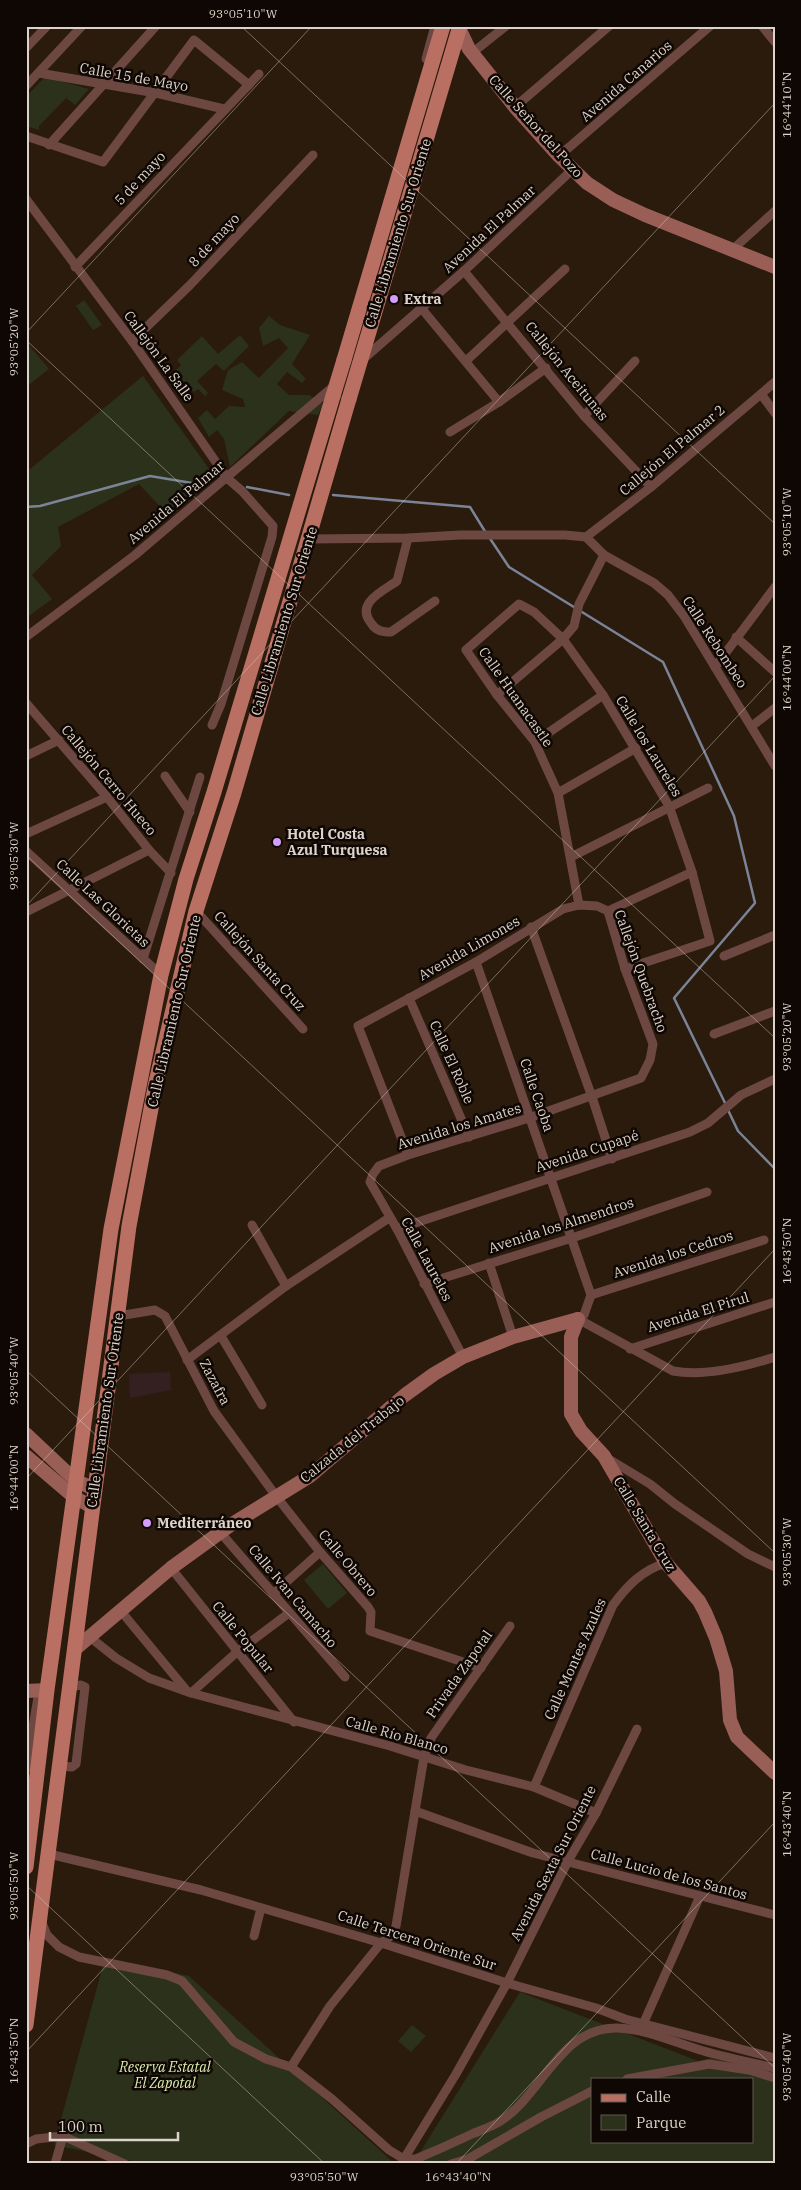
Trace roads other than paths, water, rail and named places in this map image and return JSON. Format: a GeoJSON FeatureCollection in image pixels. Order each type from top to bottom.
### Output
{"type":"FeatureCollection","features":[{"type":"Feature","properties":{"kind":"main road","name":"Calle Libramiento Sur Oriente"},"geometry":{"type":"LineString","coordinates":[[26,1867],[37,1691],[74,1497],[111,1229],[161,975],[186,879],[323,432],[333,390],[444,26]]}},
{"type":"Feature","properties":{"kind":"main road","name":"Calle Libramiento Sur Oriente"},"geometry":{"type":"LineString","coordinates":[[26,2025],[61,1766],[92,1507],[129,1226],[149,1121],[196,911],[234,793],[349,399],[463,37]]}},
{"type":"Feature","properties":{"kind":"street"},"geometry":{"type":"LineString","coordinates":[[26,48],[47,26]]}},
{"type":"Feature","properties":{"kind":"street"},"geometry":{"type":"LineString","coordinates":[[26,86],[82,26]]}},
{"type":"Feature","properties":{"kind":"street"},"geometry":{"type":"LineString","coordinates":[[49,145],[156,26]]}},
{"type":"Feature","properties":{"kind":"street"},"geometry":{"type":"LineString","coordinates":[[333,390],[435,26]]}},
{"type":"Feature","properties":{"kind":"street","name":"Calle Señor del Pozo"},"geometry":{"type":"LineString","coordinates":[[444,26],[463,37],[516,107],[572,170],[587,183],[614,200],[645,215],[775,267]]}},
{"type":"Feature","properties":{"kind":"street"},"geometry":{"type":"LineString","coordinates":[[333,455],[344,437],[370,354],[463,37],[506,26]]}},
{"type":"Feature","properties":{"kind":"street"},"geometry":{"type":"LineString","coordinates":[[516,107],[609,26]]}},
{"type":"Feature","properties":{"kind":"street","name":"Avenida Canarios"},"geometry":{"type":"LineString","coordinates":[[559,156],[710,26]]}},
{"type":"Feature","properties":{"kind":"street"},"geometry":{"type":"LineString","coordinates":[[762,26],[775,42]]}},
{"type":"Feature","properties":{"kind":"street"},"geometry":{"type":"LineString","coordinates":[[26,136],[103,162],[194,40],[249,85]]}},
{"type":"Feature","properties":{"kind":"street","name":"Calle 15 de Mayo"},"geometry":{"type":"LineString","coordinates":[[39,73],[156,93],[224,109]]}},
{"type":"Feature","properties":{"kind":"street","name":"5 de mayo"},"geometry":{"type":"LineString","coordinates":[[75,267],[259,74]]}},
{"type":"Feature","properties":{"kind":"street","name":"8 de mayo"},"geometry":{"type":"LineString","coordinates":[[132,341],[190,285],[313,155]]}},
{"type":"Feature","properties":{"kind":"street","name":"Avenida El Palmar"},"geometry":{"type":"LineString","coordinates":[[355,365],[464,271],[572,170]]}},
{"type":"Feature","properties":{"kind":"street","name":"Callejón La Salle"},"geometry":{"type":"LineString","coordinates":[[26,199],[132,341],[224,480],[235,484],[272,526],[272,537],[221,704],[212,724]]}},
{"type":"Feature","properties":{"kind":"street"},"geometry":{"type":"LineString","coordinates":[[732,250],[775,212]]}},
{"type":"Feature","properties":{"kind":"street"},"geometry":{"type":"LineString","coordinates":[[466,361],[565,269]]}},
{"type":"Feature","properties":{"kind":"street","name":"Callejón Aceitunas"},"geometry":{"type":"LineString","coordinates":[[464,271],[508,321],[584,416],[651,487]]}},
{"type":"Feature","properties":{"kind":"street"},"geometry":{"type":"LineString","coordinates":[[422,308],[499,402]]}},
{"type":"Feature","properties":{"kind":"street"},"geometry":{"type":"LineString","coordinates":[[584,416],[635,361]]}},
{"type":"Feature","properties":{"kind":"street"},"geometry":{"type":"LineString","coordinates":[[450,432],[499,402],[546,368]]}},
{"type":"Feature","properties":{"kind":"street","name":"Callejón El Palmar 2"},"geometry":{"type":"LineString","coordinates":[[586,537],[651,487],[775,382]]}},
{"type":"Feature","properties":{"kind":"street","name":"Avenida El Palmar"},"geometry":{"type":"LineString","coordinates":[[26,637],[134,555],[333,390]]}},
{"type":"Feature","properties":{"kind":"street"},"geometry":{"type":"LineString","coordinates":[[761,394],[775,413]]}},
{"type":"Feature","properties":{"kind":"street"},"geometry":{"type":"LineString","coordinates":[[309,539],[408,538],[436,535],[565,535],[586,537]]}},
{"type":"Feature","properties":{"kind":"street","name":"Calle Rebombeo"},"geometry":{"type":"LineString","coordinates":[[586,537],[604,555],[654,582],[668,595],[684,616],[775,766]]}},
{"type":"Feature","properties":{"kind":"street"},"geometry":{"type":"LineString","coordinates":[[408,538],[397,581],[365,606],[367,620],[379,631],[391,632],[435,601]]}},
{"type":"Feature","properties":{"kind":"street"},"geometry":{"type":"LineString","coordinates":[[497,696],[563,639],[574,626],[579,604],[604,555]]}},
{"type":"Feature","properties":{"kind":"street"},"geometry":{"type":"LineString","coordinates":[[715,668],[736,637],[775,587]]}},
{"type":"Feature","properties":{"kind":"street","name":"Calle los Laureles"},"geometry":{"type":"LineString","coordinates":[[466,650],[519,604],[534,612],[563,639],[603,696],[636,748],[669,806],[692,872],[710,941],[625,969]]}},
{"type":"Feature","properties":{"kind":"street"},"geometry":{"type":"LineString","coordinates":[[736,637],[775,671]]}},
{"type":"Feature","properties":{"kind":"street","name":"Calle Huanacastle"},"geometry":{"type":"LineString","coordinates":[[466,650],[497,696],[535,742],[558,793],[579,905]]}},
{"type":"Feature","properties":{"kind":"street"},"geometry":{"type":"LineString","coordinates":[[535,742],[603,696]]}},
{"type":"Feature","properties":{"kind":"street","name":"Callejón Cerro Hueco"},"geometry":{"type":"LineString","coordinates":[[26,703],[171,874]]}},
{"type":"Feature","properties":{"kind":"street"},"geometry":{"type":"LineString","coordinates":[[752,726],[775,708]]}},
{"type":"Feature","properties":{"kind":"street"},"geometry":{"type":"LineString","coordinates":[[26,756],[59,740]]}},
{"type":"Feature","properties":{"kind":"street"},"geometry":{"type":"LineString","coordinates":[[558,793],[636,748]]}},
{"type":"Feature","properties":{"kind":"street"},"geometry":{"type":"LineString","coordinates":[[165,776],[190,812]]}},
{"type":"Feature","properties":{"kind":"street"},"geometry":{"type":"LineString","coordinates":[[143,959],[200,777]]}},
{"type":"Feature","properties":{"kind":"street"},"geometry":{"type":"LineString","coordinates":[[571,857],[708,788]]}},
{"type":"Feature","properties":{"kind":"street"},"geometry":{"type":"LineString","coordinates":[[26,834],[107,797]]}},
{"type":"Feature","properties":{"kind":"street"},"geometry":{"type":"LineString","coordinates":[[26,912],[149,850]]}},
{"type":"Feature","properties":{"kind":"street","name":"Calle Las Glorietas"},"geometry":{"type":"LineString","coordinates":[[26,851],[161,975]]}},
{"type":"Feature","properties":{"kind":"street"},"geometry":{"type":"LineString","coordinates":[[608,911],[692,872]]}},
{"type":"Feature","properties":{"kind":"street","name":"Avenida Limones"},"geometry":{"type":"LineString","coordinates":[[408,1156],[358,1026],[476,962],[562,910],[579,905],[597,906]]}},
{"type":"Feature","properties":{"kind":"street","name":"Callejón Quebracho"},"geometry":{"type":"LineString","coordinates":[[597,906],[608,911],[625,969],[653,1044],[650,1060],[641,1078]]}},
{"type":"Feature","properties":{"kind":"street","name":"Callejón Santa Cruz"},"geometry":{"type":"LineString","coordinates":[[196,911],[303,1029]]}},
{"type":"Feature","properties":{"kind":"street"},"geometry":{"type":"LineString","coordinates":[[531,927],[592,1097],[612,1159]]}},
{"type":"Feature","properties":{"kind":"street"},"geometry":{"type":"LineString","coordinates":[[724,956],[775,935]]}},
{"type":"Feature","properties":{"kind":"street","name":"Calle Caoba"},"geometry":{"type":"LineString","coordinates":[[476,962],[552,1177],[591,1295]]}},
{"type":"Feature","properties":{"kind":"street","name":"Calle El Roble"},"geometry":{"type":"LineString","coordinates":[[409,998],[469,1137]]}},
{"type":"Feature","properties":{"kind":"street"},"geometry":{"type":"LineString","coordinates":[[714,1034],[775,1011]]}},
{"type":"Feature","properties":{"kind":"street","name":"Avenida los Amates"},"geometry":{"type":"LineString","coordinates":[[372,1174],[379,1166],[530,1118],[641,1078]]}},
{"type":"Feature","properties":{"kind":"street","name":"Avenida Cupapé"},"geometry":{"type":"LineString","coordinates":[[397,1229],[690,1132],[708,1123],[741,1095],[775,1079]]}},
{"type":"Feature","properties":{"kind":"street","name":"Calle Laureles"},"geometry":{"type":"LineString","coordinates":[[372,1174],[370,1182],[397,1229],[463,1357]]}},
{"type":"Feature","properties":{"kind":"street","name":"Avenida los Almendros"},"geometry":{"type":"LineString","coordinates":[[424,1284],[572,1238],[706,1192]]}},
{"type":"Feature","properties":{"kind":"street"},"geometry":{"type":"LineString","coordinates":[[188,1360],[286,1286],[390,1218]]}},
{"type":"Feature","properties":{"kind":"street"},"geometry":{"type":"LineString","coordinates":[[252,1225],[286,1286]]}},
{"type":"Feature","properties":{"kind":"street","name":"Avenida los Cedros"},"geometry":{"type":"LineString","coordinates":[[591,1295],[764,1240]]}},
{"type":"Feature","properties":{"kind":"street"},"geometry":{"type":"LineString","coordinates":[[488,1263],[513,1337]]}},
{"type":"Feature","properties":{"kind":"street"},"geometry":{"type":"LineString","coordinates":[[591,1295],[584,1315],[578,1319],[673,1371],[683,1373],[715,1370],[750,1364],[775,1357]]}},
{"type":"Feature","properties":{"kind":"street","name":"Avenida El Pirul"},"geometry":{"type":"LineString","coordinates":[[630,1349],[775,1302]]}},
{"type":"Feature","properties":{"kind":"street","name":"Zazafra"},"geometry":{"type":"LineString","coordinates":[[118,1316],[154,1310],[165,1316],[214,1411],[276,1496]]}},
{"type":"Feature","properties":{"kind":"street","name":"Calzada del Trabajo"},"geometry":{"type":"LineString","coordinates":[[74,1650],[171,1568],[220,1532],[310,1476],[404,1395],[434,1374],[463,1357],[513,1337],[578,1319]]}},
{"type":"Feature","properties":{"kind":"street","name":"Calle Santa Cruz"},"geometry":{"type":"LineString","coordinates":[[578,1319],[570,1337],[571,1414],[581,1431],[604,1456],[666,1563],[699,1600],[709,1619],[726,1671],[730,1720],[737,1738],[775,1773]]}},
{"type":"Feature","properties":{"kind":"street"},"geometry":{"type":"LineString","coordinates":[[221,1336],[262,1404]]}},
{"type":"Feature","properties":{"kind":"street"},"geometry":{"type":"LineString","coordinates":[[26,1434],[76,1482],[95,1489]]}},
{"type":"Feature","properties":{"kind":"street"},"geometry":{"type":"LineString","coordinates":[[26,1456],[74,1497],[92,1507]]}},
{"type":"Feature","properties":{"kind":"street"},"geometry":{"type":"LineString","coordinates":[[604,1456],[650,1484],[675,1504],[748,1554],[775,1567]]}},
{"type":"Feature","properties":{"kind":"street","name":"Calle Obrero"},"geometry":{"type":"LineString","coordinates":[[276,1496],[320,1552],[368,1607],[371,1612],[370,1630],[481,1668]]}},
{"type":"Feature","properties":{"kind":"street","name":"Calle Ivan Camacho"},"geometry":{"type":"LineString","coordinates":[[220,1532],[345,1677]]}},
{"type":"Feature","properties":{"kind":"street"},"geometry":{"type":"LineString","coordinates":[[273,1594],[320,1552]]}},
{"type":"Feature","properties":{"kind":"street","name":"Calle Montes Azules"},"geometry":{"type":"LineString","coordinates":[[534,1787],[613,1605],[625,1589],[639,1576],[654,1566],[666,1563]]}},
{"type":"Feature","properties":{"kind":"street","name":"Calle Popular"},"geometry":{"type":"LineString","coordinates":[[171,1568],[294,1722]]}},
{"type":"Feature","properties":{"kind":"street"},"geometry":{"type":"LineString","coordinates":[[120,1610],[190,1693],[237,1652],[289,1612]]}},
{"type":"Feature","properties":{"kind":"street","name":"Privada Zapotal"},"geometry":{"type":"LineString","coordinates":[[291,2067],[330,2006],[381,1943],[392,1935],[396,1926],[424,1757],[431,1738],[510,1626]]}},
{"type":"Feature","properties":{"kind":"street","name":"Calle Río Blanco"},"geometry":{"type":"LineString","coordinates":[[90,1638],[116,1658],[149,1678],[190,1693],[390,1746],[534,1787],[596,1813]]}},
{"type":"Feature","properties":{"kind":"street"},"geometry":{"type":"LineString","coordinates":[[61,1766],[72,1768],[76,1764],[83,1717],[85,1687],[81,1685],[70,1687]]}},
{"type":"Feature","properties":{"kind":"street"},"geometry":{"type":"LineString","coordinates":[[26,1770],[37,1691]]}},
{"type":"Feature","properties":{"kind":"street"},"geometry":{"type":"LineString","coordinates":[[67,1716],[83,1717]]}},
{"type":"Feature","properties":{"kind":"street","name":"Avenida Sexta Sur Oriente"},"geometry":{"type":"LineString","coordinates":[[402,2161],[456,2074],[507,1983],[568,1862],[596,1813],[637,1729]]}},
{"type":"Feature","properties":{"kind":"street","name":"Calle Lucio de los Santos"},"geometry":{"type":"LineString","coordinates":[[415,1811],[533,1853],[775,1915]]}},
{"type":"Feature","properties":{"kind":"street","name":"Calle Tercera Oriente Sur"},"geometry":{"type":"LineString","coordinates":[[49,1854],[201,1890],[381,1943],[507,1983],[567,1999],[625,2019],[644,2022],[775,2058]]}},
{"type":"Feature","properties":{"kind":"street"},"geometry":{"type":"LineString","coordinates":[[644,2022],[700,1896]]}},
{"type":"Feature","properties":{"kind":"street"},"geometry":{"type":"LineString","coordinates":[[254,1936],[261,1908]]}},
{"type":"Feature","properties":{"kind":"street"},"geometry":{"type":"LineString","coordinates":[[40,1919],[47,1935],[59,1947],[80,1957],[166,1974],[182,1981],[234,2042],[266,2059],[291,2067],[332,2099],[402,2161],[416,2159],[500,2122],[522,2103],[548,2070],[573,2044],[600,2030],[616,2028],[633,2030],[663,2037],[698,2050],[775,2068]]}},
{"type":"Feature","properties":{"kind":"street"},"geometry":{"type":"LineString","coordinates":[[632,2078],[709,2064],[749,2070],[775,2078]]}},
{"type":"Feature","properties":{"kind":"street"},"geometry":{"type":"LineString","coordinates":[[452,2164],[468,2159],[541,2117],[591,2092]]}},
{"type":"Feature","properties":{"kind":"street"},"geometry":{"type":"LineString","coordinates":[[26,2144],[36,2139],[63,2136],[125,2164]]}},
{"type":"Feature","properties":{"kind":"street"},"geometry":{"type":"LineString","coordinates":[[56,2164],[63,2136]]}},
{"type":"Feature","properties":{"kind":"waterway"},"geometry":{"type":"LineString","coordinates":[[26,507],[40,506],[150,476],[198,484]]}},
{"type":"Feature","properties":{"kind":"waterway"},"geometry":{"type":"LineString","coordinates":[[247,487],[289,495]]}},
{"type":"Feature","properties":{"kind":"waterway"},"geometry":{"type":"LineString","coordinates":[[333,495],[470,507],[486,533]]}},
{"type":"Feature","properties":{"kind":"waterway"},"geometry":{"type":"LineString","coordinates":[[489,537],[509,567],[663,662],[734,816],[755,903],[674,998],[726,1105]]}},
{"type":"Feature","properties":{"kind":"waterway"},"geometry":{"type":"LineString","coordinates":[[728,1110],[738,1131],[775,1169]]}},
{"type":"Feature","properties":{"kind":"place","name":"Extra"},"geometry":{"type":"Point","coordinates":[394,299]}},
{"type":"Feature","properties":{"kind":"place","name":"Hotel Costa Azul Turquesa"},"geometry":{"type":"Point","coordinates":[277,842]}},
{"type":"Feature","properties":{"kind":"place","name":"Mediterráneo"},"geometry":{"type":"Point","coordinates":[147,1523]}},
{"type":"Feature","properties":{"kind":"park label","name":"Reserva Estatal El Zapotal"},"geometry":{"type":"Point","coordinates":[165,2076]}}]}
